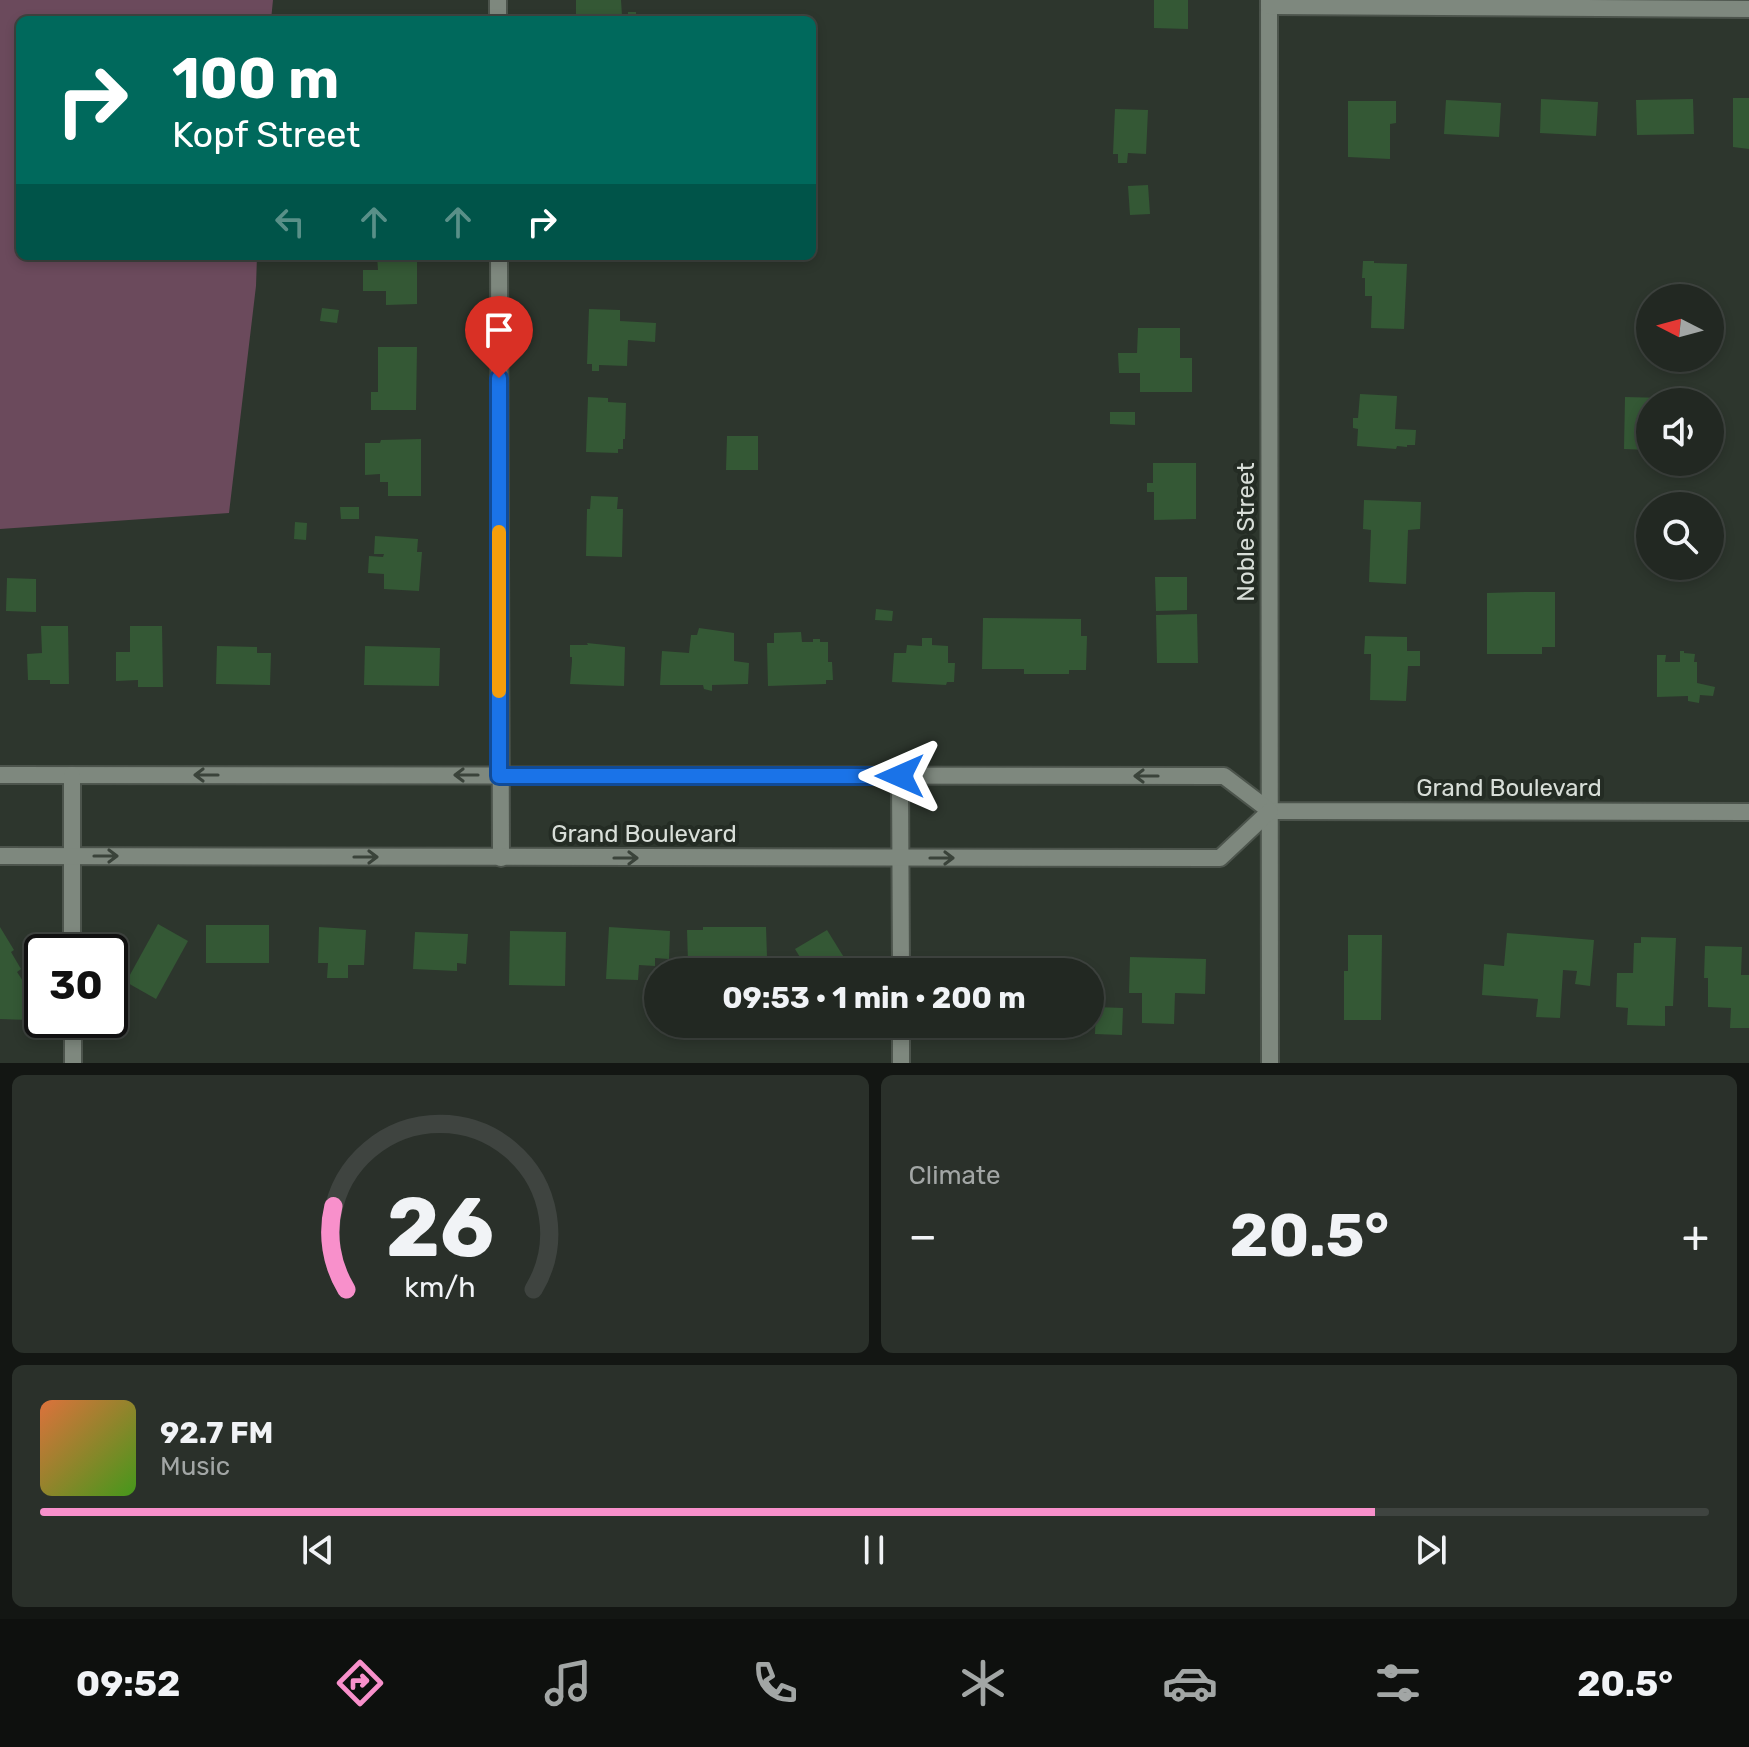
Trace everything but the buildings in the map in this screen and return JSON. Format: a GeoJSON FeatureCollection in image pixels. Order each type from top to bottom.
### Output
{"type":"FeatureCollection","features":[{"type":"Feature","properties":{"kind":"street"},"geometry":{"type":"LineString","coordinates":[[1269,3],[1749,9]]}},
{"type":"Feature","properties":{"kind":"street","name":"Noble Street"},"geometry":{"type":"LineString","coordinates":[[1269,3],[1270,1063]]}},
{"type":"Feature","properties":{"kind":"street"},"geometry":{"type":"LineString","coordinates":[[499,260],[501,858]]}},
{"type":"Feature","properties":{"kind":"street"},"geometry":{"type":"LineString","coordinates":[[0,775],[1224,776],[1270,811]]}},
{"type":"Feature","properties":{"kind":"street"},"geometry":{"type":"LineString","coordinates":[[72,775],[72,934]]}},
{"type":"Feature","properties":{"kind":"street"},"geometry":{"type":"LineString","coordinates":[[900,776],[901,958]]}},
{"type":"Feature","properties":{"kind":"street","name":"Grand Boulevard"},"geometry":{"type":"LineString","coordinates":[[0,856],[1220,858],[1270,811],[1749,812]]}},
{"type":"Feature","properties":{"kind":"street"},"geometry":{"type":"LineString","coordinates":[[73,1038],[73,1063]]}},
{"type":"Feature","properties":{"kind":"street"},"geometry":{"type":"LineString","coordinates":[[901,1038],[901,1063]]}},
{"type":"Feature","properties":{"kind":"shaded area"},"geometry":{"type":"Polygon","coordinates":[[[0,0],[273,0],[271,16],[16,16],[16,260],[257,260],[229,513],[0,529],[0,0]]]}},
{"type":"Feature","properties":{"kind":"slow traffic"},"geometry":{"type":"LineString","coordinates":[[499,532],[499,691]]}},
{"type":"Feature","properties":{"kind":"route"},"geometry":{"type":"LineString","coordinates":[[499,378],[499,776],[900,776]]}}]}
